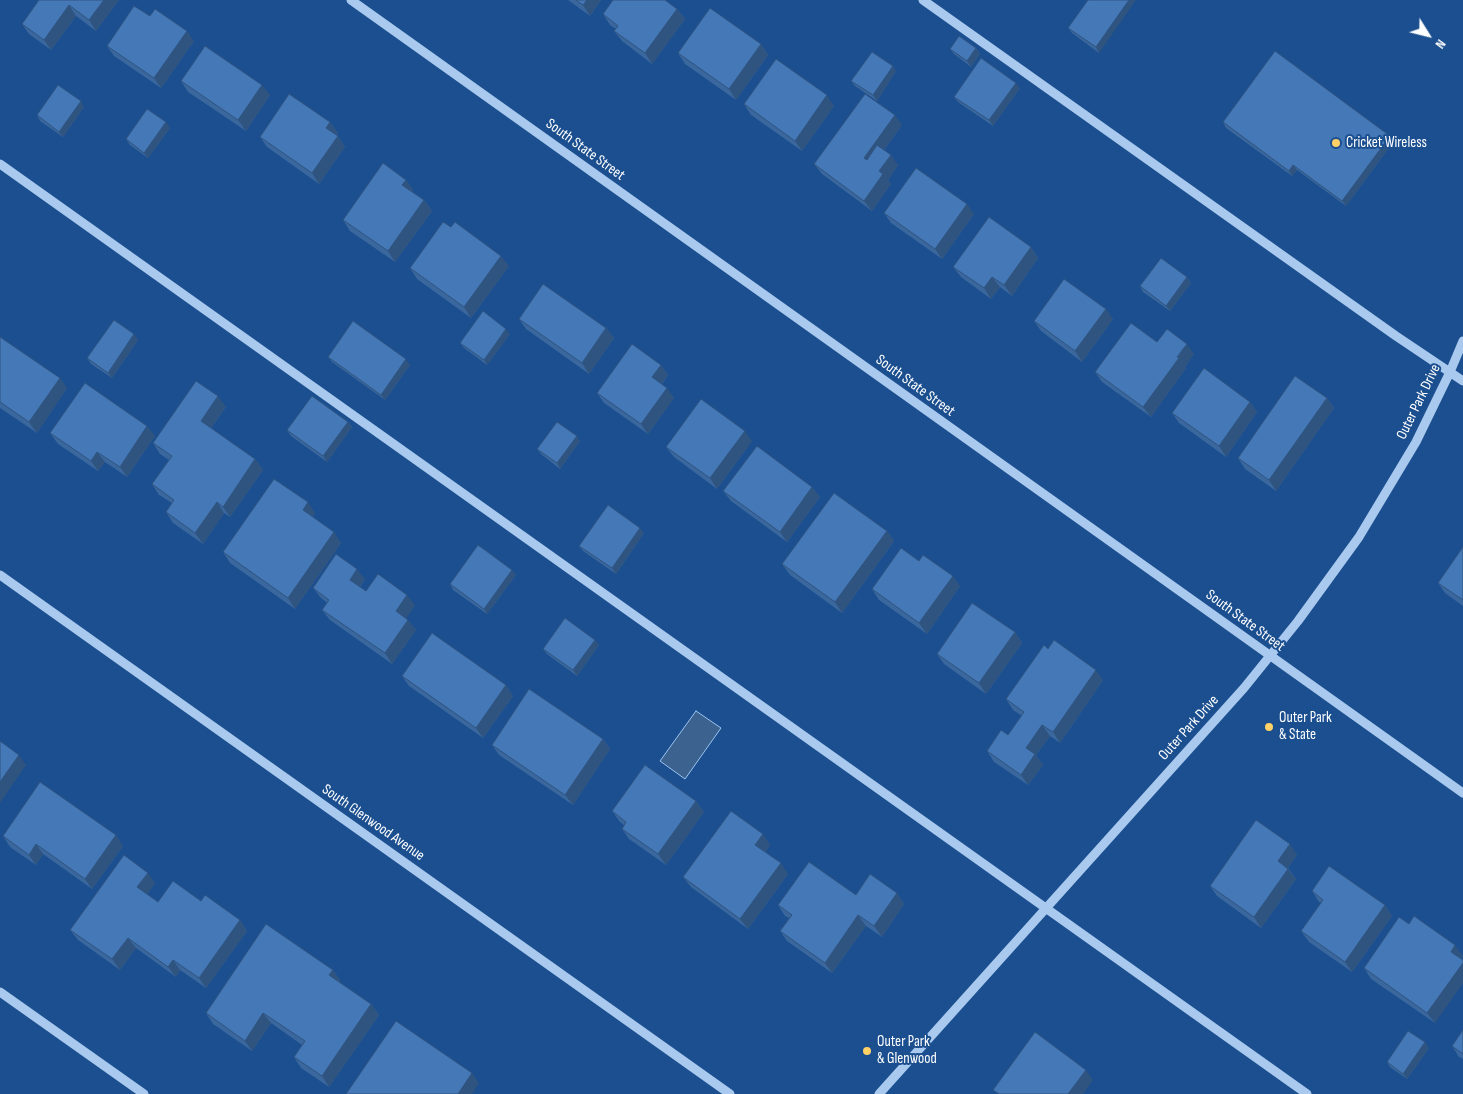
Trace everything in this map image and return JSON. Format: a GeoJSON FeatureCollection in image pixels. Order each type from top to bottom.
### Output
{"type":"FeatureCollection","features":[{"type":"Feature","properties":{"kind":"street","name":"South State Street"},"geometry":{"type":"LineString","coordinates":[[351,0],[1463,793]]}},
{"type":"Feature","properties":{"kind":"street"},"geometry":{"type":"LineString","coordinates":[[923,0],[1396,336],[1463,381]]}},
{"type":"Feature","properties":{"kind":"street"},"geometry":{"type":"LineString","coordinates":[[0,164],[1307,1094]]}},
{"type":"Feature","properties":{"kind":"street","name":"Outer Park Drive"},"geometry":{"type":"LineString","coordinates":[[879,1094],[1244,688],[1298,621],[1359,537],[1416,442],[1463,341]]}},
{"type":"Feature","properties":{"kind":"street","name":"South Glenwood Avenue"},"geometry":{"type":"LineString","coordinates":[[0,575],[730,1094]]}},
{"type":"Feature","properties":{"kind":"street"},"geometry":{"type":"LineString","coordinates":[[0,992],[144,1094]]}},
{"type":"Feature","properties":{"kind":"water"},"geometry":{"type":"Polygon","coordinates":[[[696,711],[721,728],[685,779],[660,761],[696,711]]]}},
{"type":"Feature","properties":{"kind":"building"},"geometry":{"type":"Polygon","coordinates":[[[39,0],[104,0],[89,20],[69,5],[44,40],[22,24],[39,0]]]}},
{"type":"Feature","properties":{"kind":"building"},"geometry":{"type":"Polygon","coordinates":[[[576,0],[587,0],[583,5],[576,0]]]}},
{"type":"Feature","properties":{"kind":"building"},"geometry":{"type":"Polygon","coordinates":[[[613,0],[665,0],[677,9],[645,53],[614,31],[618,26],[603,14],[613,0]]]}},
{"type":"Feature","properties":{"kind":"building"},"geometry":{"type":"Polygon","coordinates":[[[1088,0],[1129,0],[1096,47],[1068,28],[1088,0]]]}},
{"type":"Feature","properties":{"kind":"building"},"geometry":{"type":"Polygon","coordinates":[[[134,6],[150,16],[155,9],[187,31],[154,78],[107,46],[134,6]]]}},
{"type":"Feature","properties":{"kind":"building"},"geometry":{"type":"Polygon","coordinates":[[[710,8],[761,44],[729,89],[678,53],[710,8]]]}},
{"type":"Feature","properties":{"kind":"building"},"geometry":{"type":"Polygon","coordinates":[[[959,36],[976,48],[967,61],[950,49],[959,36]]]}},
{"type":"Feature","properties":{"kind":"building"},"geometry":{"type":"Polygon","coordinates":[[[205,46],[262,85],[238,120],[181,81],[205,46]]]}},
{"type":"Feature","properties":{"kind":"building"},"geometry":{"type":"Polygon","coordinates":[[[1275,51],[1390,136],[1342,201],[1293,165],[1289,171],[1223,122],[1275,51]]]}},
{"type":"Feature","properties":{"kind":"building"},"geometry":{"type":"Polygon","coordinates":[[[872,52],[893,66],[873,95],[851,81],[872,52]]]}},
{"type":"Feature","properties":{"kind":"building"},"geometry":{"type":"Polygon","coordinates":[[[981,58],[1016,83],[989,120],[954,97],[981,58]]]}},
{"type":"Feature","properties":{"kind":"building"},"geometry":{"type":"Polygon","coordinates":[[[776,59],[827,95],[795,141],[744,104],[776,59]]]}},
{"type":"Feature","properties":{"kind":"building"},"geometry":{"type":"Polygon","coordinates":[[[58,85],[81,101],[59,132],[37,115],[58,85]]]}},
{"type":"Feature","properties":{"kind":"building"},"geometry":{"type":"Polygon","coordinates":[[[289,94],[330,122],[326,128],[338,136],[312,173],[260,137],[289,94]]]}},
{"type":"Feature","properties":{"kind":"building"},"geometry":{"type":"Polygon","coordinates":[[[865,94],[895,115],[864,158],[867,160],[877,145],[891,155],[879,171],[883,174],[864,201],[814,164],[865,94]]]}},
{"type":"Feature","properties":{"kind":"building"},"geometry":{"type":"Polygon","coordinates":[[[147,109],[166,122],[144,153],[126,139],[147,109]]]}},
{"type":"Feature","properties":{"kind":"building"},"geometry":{"type":"Polygon","coordinates":[[[383,163],[406,180],[402,185],[424,200],[388,251],[343,220],[383,163]]]}},
{"type":"Feature","properties":{"kind":"building"},"geometry":{"type":"Polygon","coordinates":[[[916,168],[967,204],[935,249],[884,213],[916,168]]]}},
{"type":"Feature","properties":{"kind":"building"},"geometry":{"type":"Polygon","coordinates":[[[989,217],[1031,247],[1004,285],[992,277],[984,288],[953,267],[989,217]]]}},
{"type":"Feature","properties":{"kind":"building"},"geometry":{"type":"Polygon","coordinates":[[[443,222],[451,227],[455,222],[501,256],[464,307],[410,268],[443,222]]]}},
{"type":"Feature","properties":{"kind":"building"},"geometry":{"type":"Polygon","coordinates":[[[1161,258],[1187,277],[1166,306],[1140,286],[1161,258]]]}},
{"type":"Feature","properties":{"kind":"building"},"geometry":{"type":"Polygon","coordinates":[[[1064,279],[1106,309],[1075,351],[1034,321],[1064,279]]]}},
{"type":"Feature","properties":{"kind":"building"},"geometry":{"type":"Polygon","coordinates":[[[543,284],[606,328],[582,363],[519,319],[543,284]]]}},
{"type":"Feature","properties":{"kind":"building"},"geometry":{"type":"Polygon","coordinates":[[[483,311],[506,329],[484,360],[460,343],[483,311]]]}},
{"type":"Feature","properties":{"kind":"building"},"geometry":{"type":"Polygon","coordinates":[[[114,320],[134,334],[108,373],[87,358],[114,320]]]}},
{"type":"Feature","properties":{"kind":"building"},"geometry":{"type":"Polygon","coordinates":[[[353,321],[406,359],[381,395],[328,357],[353,321]]]}},
{"type":"Feature","properties":{"kind":"building"},"geometry":{"type":"Polygon","coordinates":[[[1131,323],[1157,342],[1167,329],[1187,344],[1143,407],[1095,372],[1131,323]]]}},
{"type":"Feature","properties":{"kind":"building"},"geometry":{"type":"Polygon","coordinates":[[[0,337],[60,378],[29,422],[0,402],[0,337]]]}},
{"type":"Feature","properties":{"kind":"building"},"geometry":{"type":"Polygon","coordinates":[[[632,344],[661,365],[652,377],[667,388],[641,424],[597,393],[632,344]]]}},
{"type":"Feature","properties":{"kind":"building"},"geometry":{"type":"Polygon","coordinates":[[[1204,368],[1250,402],[1219,446],[1172,413],[1204,368]]]}},
{"type":"Feature","properties":{"kind":"building"},"geometry":{"type":"Polygon","coordinates":[[[1295,376],[1327,398],[1269,480],[1238,458],[1295,376]]]}},
{"type":"Feature","properties":{"kind":"building"},"geometry":{"type":"Polygon","coordinates":[[[196,381],[218,396],[201,421],[255,459],[223,507],[217,502],[195,533],[166,512],[174,500],[152,484],[172,456],[153,443],[196,381]]]}},
{"type":"Feature","properties":{"kind":"building"},"geometry":{"type":"Polygon","coordinates":[[[85,383],[147,426],[120,467],[97,452],[91,461],[50,433],[85,383]]]}},
{"type":"Feature","properties":{"kind":"building"},"geometry":{"type":"Polygon","coordinates":[[[312,396],[348,422],[323,456],[287,430],[312,396]]]}},
{"type":"Feature","properties":{"kind":"building"},"geometry":{"type":"Polygon","coordinates":[[[701,399],[745,431],[710,478],[666,447],[701,399]]]}},
{"type":"Feature","properties":{"kind":"building"},"geometry":{"type":"Polygon","coordinates":[[[557,422],[577,436],[557,463],[537,449],[557,422]]]}},
{"type":"Feature","properties":{"kind":"building"},"geometry":{"type":"Polygon","coordinates":[[[757,446],[812,487],[780,532],[723,491],[757,446]]]}},
{"type":"Feature","properties":{"kind":"building"},"geometry":{"type":"Polygon","coordinates":[[[274,479],[308,502],[303,510],[334,532],[288,598],[223,552],[274,479]]]}},
{"type":"Feature","properties":{"kind":"building"},"geometry":{"type":"Polygon","coordinates":[[[834,493],[887,531],[835,602],[782,564],[834,493]]]}},
{"type":"Feature","properties":{"kind":"building"},"geometry":{"type":"Polygon","coordinates":[[[608,505],[640,528],[612,568],[579,546],[608,505]]]}},
{"type":"Feature","properties":{"kind":"building"},"geometry":{"type":"Polygon","coordinates":[[[478,545],[512,570],[484,609],[450,584],[478,545]]]}},
{"type":"Feature","properties":{"kind":"building"},"geometry":{"type":"Polygon","coordinates":[[[1463,547],[1463,600],[1438,583],[1463,547]]]}},
{"type":"Feature","properties":{"kind":"building"},"geometry":{"type":"Polygon","coordinates":[[[901,548],[919,561],[923,555],[953,576],[919,623],[872,589],[901,548]]]}},
{"type":"Feature","properties":{"kind":"building"},"geometry":{"type":"Polygon","coordinates":[[[336,554],[357,569],[350,580],[366,591],[378,574],[407,595],[396,611],[408,620],[385,653],[322,610],[329,600],[313,588],[336,554]]]}},
{"type":"Feature","properties":{"kind":"building"},"geometry":{"type":"Polygon","coordinates":[[[972,603],[1015,632],[979,683],[937,654],[972,603]]]}},
{"type":"Feature","properties":{"kind":"building"},"geometry":{"type":"Polygon","coordinates":[[[565,618],[595,640],[573,670],[543,649],[565,618]]]}},
{"type":"Feature","properties":{"kind":"building"},"geometry":{"type":"Polygon","coordinates":[[[432,633],[506,685],[476,728],[402,676],[432,633]]]}},
{"type":"Feature","properties":{"kind":"building"},"geometry":{"type":"Polygon","coordinates":[[[1054,640],[1096,670],[1053,732],[1042,725],[1026,748],[1035,754],[1021,775],[987,751],[1001,730],[1008,735],[1024,712],[1006,699],[1044,645],[1048,649],[1054,640]]]}},
{"type":"Feature","properties":{"kind":"building"},"geometry":{"type":"Polygon","coordinates":[[[529,689],[603,739],[565,795],[492,745],[529,689]]]}},
{"type":"Feature","properties":{"kind":"building"},"geometry":{"type":"Polygon","coordinates":[[[0,741],[19,755],[0,782],[0,741]]]}},
{"type":"Feature","properties":{"kind":"building"},"geometry":{"type":"Polygon","coordinates":[[[645,765],[696,801],[658,854],[622,829],[626,822],[612,811],[645,765]]]}},
{"type":"Feature","properties":{"kind":"building"},"geometry":{"type":"Polygon","coordinates":[[[40,782],[116,835],[85,879],[36,844],[29,855],[3,836],[40,782]]]}},
{"type":"Feature","properties":{"kind":"building"},"geometry":{"type":"Polygon","coordinates":[[[731,811],[763,834],[755,845],[781,863],[740,919],[683,877],[731,811]]]}},
{"type":"Feature","properties":{"kind":"building"},"geometry":{"type":"Polygon","coordinates":[[[1256,820],[1290,844],[1278,861],[1288,869],[1254,917],[1210,886],[1256,820]]]}},
{"type":"Feature","properties":{"kind":"building"},"geometry":{"type":"Polygon","coordinates":[[[124,855],[148,873],[137,887],[158,902],[173,881],[201,901],[205,895],[240,920],[199,978],[173,960],[168,967],[128,938],[112,959],[70,930],[124,855]]]}},
{"type":"Feature","properties":{"kind":"building"},"geometry":{"type":"Polygon","coordinates":[[[809,862],[856,895],[870,874],[897,893],[874,926],[858,915],[825,963],[780,931],[792,915],[778,905],[809,862]]]}},
{"type":"Feature","properties":{"kind":"building"},"geometry":{"type":"Polygon","coordinates":[[[1329,866],[1385,905],[1345,962],[1301,931],[1323,900],[1312,891],[1329,866]]]}},
{"type":"Feature","properties":{"kind":"building"},"geometry":{"type":"Polygon","coordinates":[[[1414,916],[1455,945],[1451,952],[1463,960],[1463,963],[1427,1013],[1364,968],[1399,917],[1409,924],[1414,916]]]}},
{"type":"Feature","properties":{"kind":"building"},"geometry":{"type":"Polygon","coordinates":[[[266,924],[333,970],[329,975],[371,1004],[322,1076],[294,1057],[305,1041],[263,1013],[245,1041],[206,1013],[266,924]]]}},
{"type":"Feature","properties":{"kind":"building"},"geometry":{"type":"Polygon","coordinates":[[[396,1021],[472,1073],[458,1094],[346,1094],[396,1021]]]}},
{"type":"Feature","properties":{"kind":"building"},"geometry":{"type":"Polygon","coordinates":[[[1463,1030],[1463,1054],[1452,1046],[1463,1030]]]}},
{"type":"Feature","properties":{"kind":"building"},"geometry":{"type":"Polygon","coordinates":[[[1408,1031],[1425,1042],[1403,1074],[1387,1062],[1408,1031]]]}},
{"type":"Feature","properties":{"kind":"building"},"geometry":{"type":"Polygon","coordinates":[[[1035,1032],[1086,1070],[1068,1094],[999,1094],[993,1090],[1035,1032]]]}},
{"type":"Feature","properties":{"kind":"place","name":"Cricket Wireless"},"geometry":{"type":"Point","coordinates":[1336,143]}},
{"type":"Feature","properties":{"kind":"place","name":"Outer Park & State"},"geometry":{"type":"Point","coordinates":[1269,727]}},
{"type":"Feature","properties":{"kind":"place","name":"Outer Park & Glenwood"},"geometry":{"type":"Point","coordinates":[867,1051]}}]}
